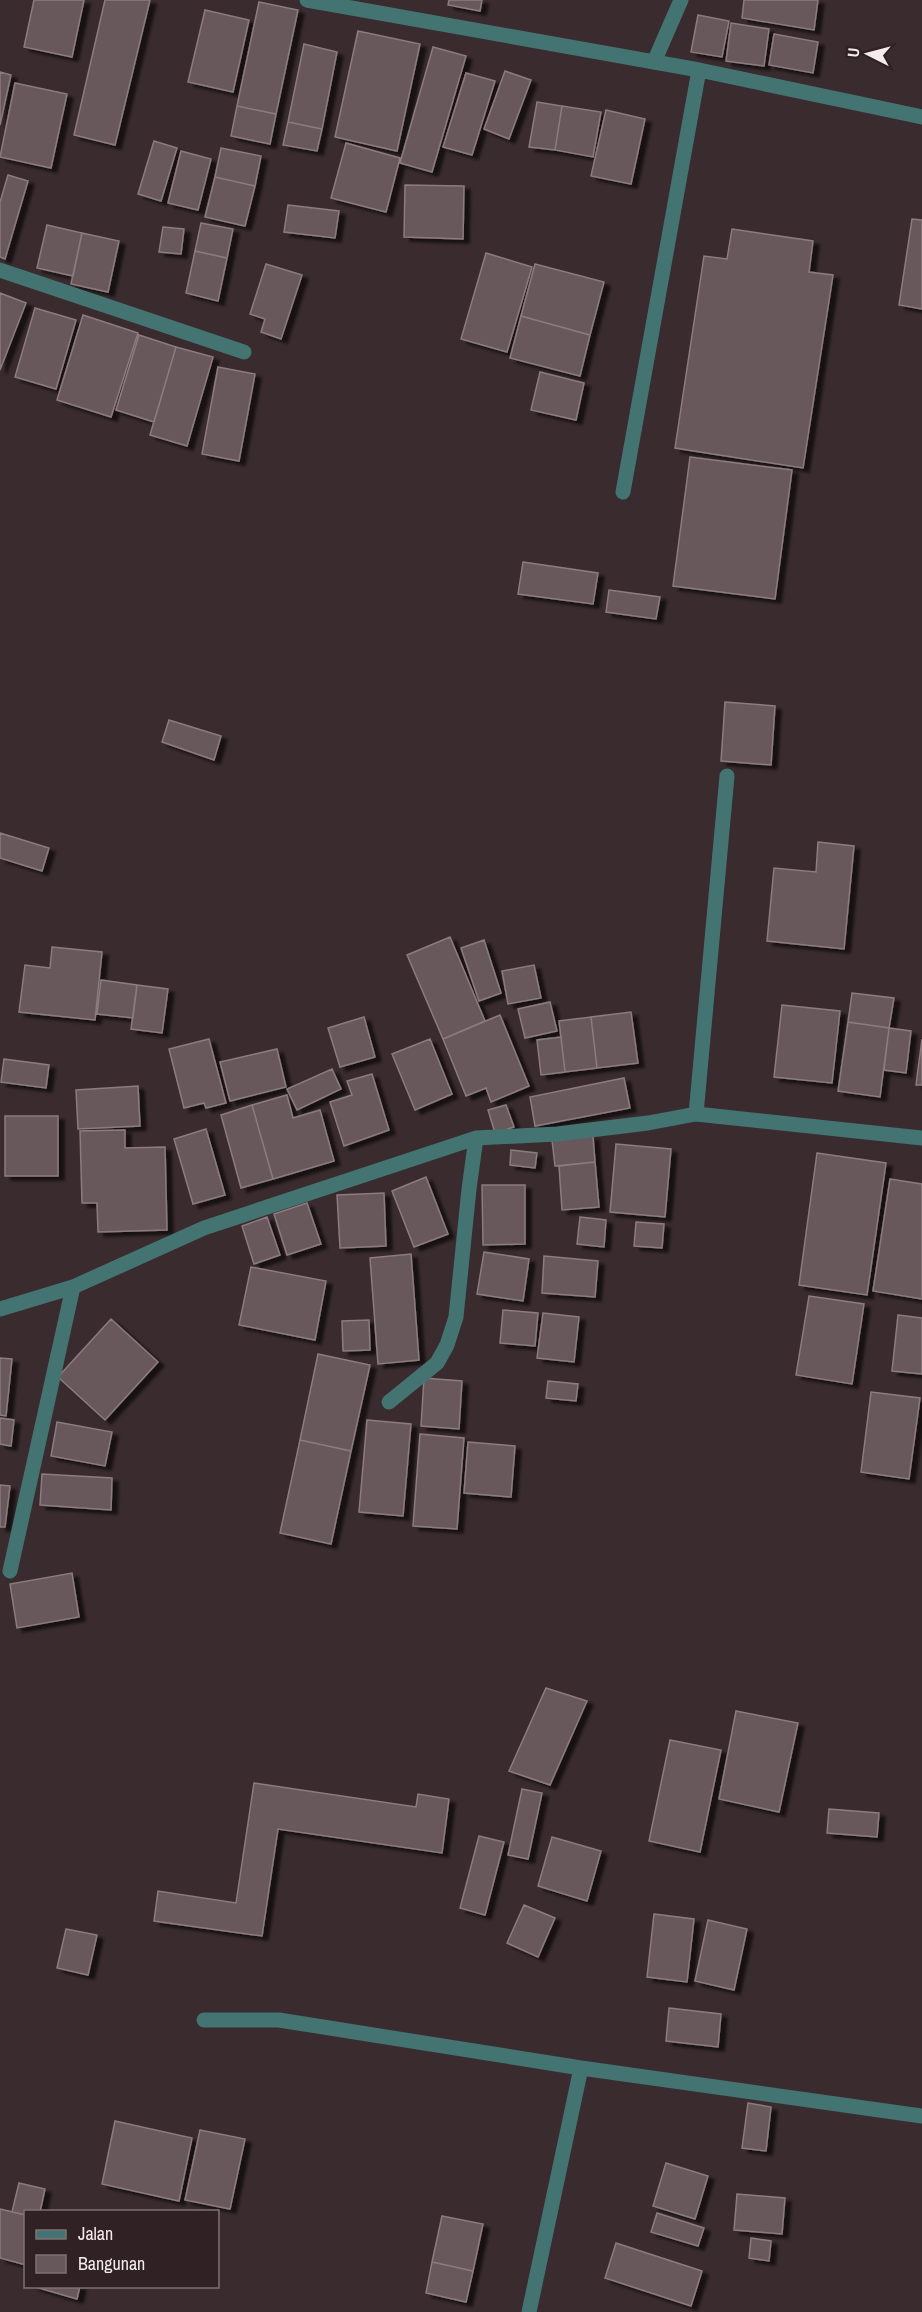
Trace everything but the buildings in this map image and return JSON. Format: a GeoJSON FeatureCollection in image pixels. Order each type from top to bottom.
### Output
{"type":"FeatureCollection","features":[{"type":"Feature","properties":{"kind":"street"},"geometry":{"type":"LineString","coordinates":[[307,0],[699,70],[922,117]]}},
{"type":"Feature","properties":{"kind":"street"},"geometry":{"type":"LineString","coordinates":[[654,62],[681,0]]}},
{"type":"Feature","properties":{"kind":"street"},"geometry":{"type":"LineString","coordinates":[[623,492],[699,70]]}},
{"type":"Feature","properties":{"kind":"street"},"geometry":{"type":"LineString","coordinates":[[0,270],[244,352]]}},
{"type":"Feature","properties":{"kind":"street"},"geometry":{"type":"LineString","coordinates":[[696,1114],[727,776]]}},
{"type":"Feature","properties":{"kind":"street"},"geometry":{"type":"LineString","coordinates":[[0,1309],[73,1287],[204,1228],[476,1138],[557,1134],[648,1123],[696,1114],[922,1138]]}},
{"type":"Feature","properties":{"kind":"street"},"geometry":{"type":"LineString","coordinates":[[389,1402],[437,1364],[456,1317],[476,1138]]}},
{"type":"Feature","properties":{"kind":"street"},"geometry":{"type":"LineString","coordinates":[[10,1571],[73,1287]]}},
{"type":"Feature","properties":{"kind":"street"},"geometry":{"type":"LineString","coordinates":[[204,2020],[279,2020],[581,2068],[922,2116]]}},
{"type":"Feature","properties":{"kind":"street"},"geometry":{"type":"LineString","coordinates":[[529,2312],[581,2068]]}}]}
